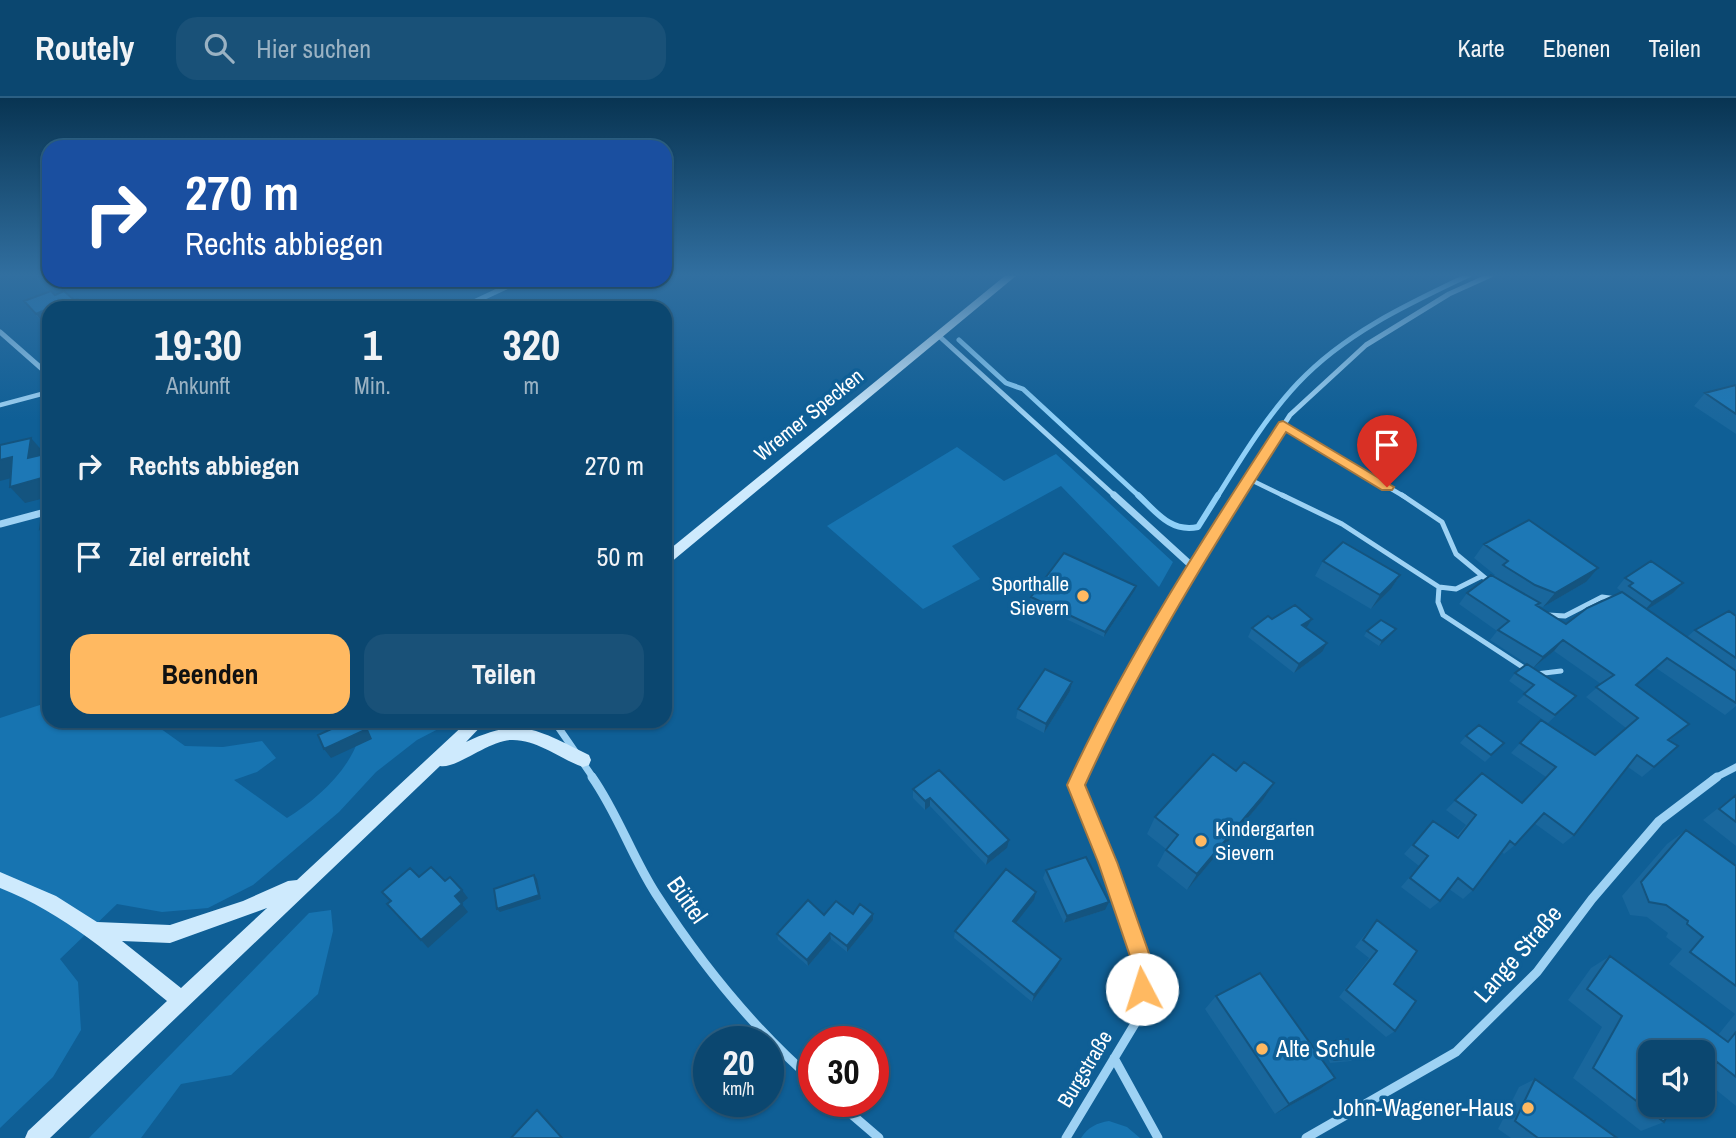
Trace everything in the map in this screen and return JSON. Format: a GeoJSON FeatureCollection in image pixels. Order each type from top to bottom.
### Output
{"type":"FeatureCollection","features":[{"type":"Feature","properties":{"kind":"street","name":"Wremer Specken"},"geometry":{"type":"LineString","coordinates":[[672,554],[954,324]]}},
{"type":"Feature","properties":{"kind":"street","name":"Burgstraße"},"geometry":{"type":"LineString","coordinates":[[1066,1138],[1142,1012],[1143,965],[1107,862],[1076,785],[1101,729],[1193,567],[1290,415],[1366,345],[1401,324]]}},
{"type":"Feature","properties":{"kind":"street"},"geometry":{"type":"LineString","coordinates":[[0,332],[42,369]]}},
{"type":"Feature","properties":{"kind":"street"},"geometry":{"type":"LineString","coordinates":[[939,336],[1193,567]]}},
{"type":"Feature","properties":{"kind":"street"},"geometry":{"type":"LineString","coordinates":[[0,524],[42,513]]}},
{"type":"Feature","properties":{"kind":"street"},"geometry":{"type":"LineString","coordinates":[[36,1138],[471,728]]}},
{"type":"Feature","properties":{"kind":"street","name":"Büttel"},"geometry":{"type":"LineString","coordinates":[[559,728],[583,760],[663,904],[718,980],[783,1055],[798,1068]]}},
{"type":"Feature","properties":{"kind":"street"},"geometry":{"type":"LineString","coordinates":[[427,769],[489,737],[511,731],[529,733],[583,760]]}},
{"type":"Feature","properties":{"kind":"street","name":"Lange Straße"},"geometry":{"type":"LineString","coordinates":[[1306,1138],[1456,1052],[1537,972],[1605,883],[1658,821],[1711,780],[1736,767]]}},
{"type":"Feature","properties":{"kind":"street"},"geometry":{"type":"LineString","coordinates":[[0,880],[19,886],[94,931],[180,1000]]}},
{"type":"Feature","properties":{"kind":"street"},"geometry":{"type":"LineString","coordinates":[[94,931],[170,934],[246,909],[307,881]]}},
{"type":"Feature","properties":{"kind":"street"},"geometry":{"type":"LineString","coordinates":[[1114,1058],[1158,1138]]}},
{"type":"Feature","properties":{"kind":"street"},"geometry":{"type":"LineString","coordinates":[[855,1117],[879,1138]]}},
{"type":"Feature","properties":{"kind":"lane"},"geometry":{"type":"LineString","coordinates":[[0,405],[42,394]]}},
{"type":"Feature","properties":{"kind":"lane"},"geometry":{"type":"LineString","coordinates":[[1283,425],[1429,511],[1442,522],[1456,554],[1502,590]]}},
{"type":"Feature","properties":{"kind":"lane"},"geometry":{"type":"LineString","coordinates":[[1249,479],[1342,524],[1439,587],[1447,590],[1462,587],[1482,576]]}},
{"type":"Feature","properties":{"kind":"lane"},"geometry":{"type":"LineString","coordinates":[[1439,587],[1437,602],[1443,615],[1457,626],[1534,674],[1560,671]]}},
{"type":"Feature","properties":{"kind":"lane"},"geometry":{"type":"LineString","coordinates":[[1536,610],[1548,615],[1565,616],[1602,597],[1614,597],[1626,604]]}},
{"type":"Feature","properties":{"kind":"shaded area"},"geometry":{"type":"Polygon","coordinates":[[[957,447],[1004,481],[1056,454],[1173,562],[1159,587],[1061,486],[952,546],[980,579],[923,609],[827,526],[957,447]]]}},
{"type":"Feature","properties":{"kind":"shaded area"},"geometry":{"type":"Polygon","coordinates":[[[42,704],[42,728],[160,728],[185,746],[223,747],[262,741],[276,758],[257,772],[234,780],[287,818],[317,796],[343,769],[356,745],[356,728],[440,728],[417,740],[376,772],[339,812],[253,885],[208,908],[162,912],[117,904],[60,959],[78,982],[81,1030],[53,1077],[0,1128],[0,718],[42,704]]]}},
{"type":"Feature","properties":{"kind":"shaded area"},"geometry":{"type":"Polygon","coordinates":[[[331,910],[333,931],[318,994],[231,1075],[181,1084],[141,1138],[89,1138],[309,913],[331,910]]]}},
{"type":"Feature","properties":{"kind":"shaded area"},"geometry":{"type":"Polygon","coordinates":[[[1109,1121],[1127,1127],[1140,1138],[1081,1138],[1093,1126],[1109,1121]]]}},
{"type":"Feature","properties":{"kind":"building"},"geometry":{"type":"Polygon","coordinates":[[[1736,385],[1736,414],[1705,393],[1736,385]]]}},
{"type":"Feature","properties":{"kind":"building"},"geometry":{"type":"Polygon","coordinates":[[[31,438],[28,458],[42,455],[42,478],[10,487],[12,457],[0,460],[0,445],[31,438]]]}},
{"type":"Feature","properties":{"kind":"building"},"geometry":{"type":"Polygon","coordinates":[[[1529,520],[1598,568],[1555,593],[1535,585],[1503,565],[1508,561],[1484,544],[1529,520]]]}},
{"type":"Feature","properties":{"kind":"building"},"geometry":{"type":"Polygon","coordinates":[[[1343,542],[1400,575],[1380,595],[1323,561],[1343,542]]]}},
{"type":"Feature","properties":{"kind":"building","name":"Sporthalle Sievern"},"geometry":{"type":"Polygon","coordinates":[[[1064,553],[1136,586],[1105,632],[1031,597],[1064,553]]]}},
{"type":"Feature","properties":{"kind":"building"},"geometry":{"type":"Polygon","coordinates":[[[1651,561],[1683,583],[1652,602],[1629,586],[1633,583],[1625,578],[1651,561]]]}},
{"type":"Feature","properties":{"kind":"building"},"geometry":{"type":"Polygon","coordinates":[[[1491,575],[1540,603],[1536,605],[1566,624],[1587,608],[1622,592],[1736,671],[1736,703],[1667,658],[1636,685],[1689,724],[1668,740],[1678,746],[1654,767],[1637,755],[1574,835],[1544,813],[1515,845],[1510,841],[1473,890],[1458,878],[1440,901],[1410,878],[1428,856],[1413,845],[1433,821],[1458,838],[1476,815],[1455,800],[1482,773],[1522,803],[1556,767],[1520,743],[1541,720],[1595,755],[1638,718],[1596,687],[1614,675],[1563,640],[1543,657],[1498,630],[1509,621],[1467,593],[1491,575]]]}},
{"type":"Feature","properties":{"kind":"building"},"geometry":{"type":"Polygon","coordinates":[[[1295,605],[1312,619],[1302,625],[1327,643],[1299,664],[1252,628],[1268,616],[1272,619],[1295,605]]]}},
{"type":"Feature","properties":{"kind":"building"},"geometry":{"type":"Polygon","coordinates":[[[1729,611],[1736,616],[1736,658],[1695,630],[1729,611]]]}},
{"type":"Feature","properties":{"kind":"building"},"geometry":{"type":"Polygon","coordinates":[[[1381,620],[1396,629],[1382,641],[1367,631],[1381,620]]]}},
{"type":"Feature","properties":{"kind":"building"},"geometry":{"type":"Polygon","coordinates":[[[1527,664],[1576,696],[1555,715],[1524,694],[1534,685],[1515,673],[1527,664]]]}},
{"type":"Feature","properties":{"kind":"building"},"geometry":{"type":"Polygon","coordinates":[[[1045,669],[1072,682],[1046,724],[1018,709],[1045,669]]]}},
{"type":"Feature","properties":{"kind":"building"},"geometry":{"type":"Polygon","coordinates":[[[1479,725],[1504,743],[1491,755],[1466,736],[1479,725]]]}},
{"type":"Feature","properties":{"kind":"building"},"geometry":{"type":"Polygon","coordinates":[[[334,728],[365,730],[324,749],[318,735],[334,728]]]}},
{"type":"Feature","properties":{"kind":"building"},"geometry":{"type":"Polygon","coordinates":[[[1213,754],[1236,771],[1244,762],[1274,783],[1197,874],[1166,850],[1178,835],[1155,817],[1213,754]]]}},
{"type":"Feature","properties":{"kind":"building"},"geometry":{"type":"Polygon","coordinates":[[[939,770],[1009,840],[988,857],[930,798],[925,801],[913,789],[939,770]]]}},
{"type":"Feature","properties":{"kind":"building"},"geometry":{"type":"Polygon","coordinates":[[[1736,795],[1736,822],[1719,809],[1736,795]]]}},
{"type":"Feature","properties":{"kind":"building"},"geometry":{"type":"Polygon","coordinates":[[[1686,830],[1736,866],[1736,986],[1690,952],[1703,937],[1687,924],[1688,921],[1666,905],[1649,902],[1641,882],[1686,830]]]}},
{"type":"Feature","properties":{"kind":"building"},"geometry":{"type":"Polygon","coordinates":[[[1086,857],[1109,902],[1067,916],[1046,870],[1086,857]]]}},
{"type":"Feature","properties":{"kind":"building"},"geometry":{"type":"Polygon","coordinates":[[[431,867],[445,881],[450,877],[462,890],[455,896],[462,904],[421,940],[387,904],[391,901],[382,892],[410,868],[419,877],[431,867]]]}},
{"type":"Feature","properties":{"kind":"building"},"geometry":{"type":"Polygon","coordinates":[[[1006,869],[1036,892],[1013,921],[1061,959],[1034,995],[955,931],[1006,869]]]}},
{"type":"Feature","properties":{"kind":"building"},"geometry":{"type":"Polygon","coordinates":[[[534,875],[539,895],[497,909],[494,889],[534,875]]]}},
{"type":"Feature","properties":{"kind":"building"},"geometry":{"type":"Polygon","coordinates":[[[808,900],[824,915],[836,901],[853,914],[860,904],[873,914],[847,946],[830,933],[807,960],[777,934],[808,900]]]}},
{"type":"Feature","properties":{"kind":"building"},"geometry":{"type":"Polygon","coordinates":[[[1377,920],[1417,951],[1394,984],[1416,1001],[1395,1031],[1346,990],[1377,951],[1363,940],[1377,920]]]}},
{"type":"Feature","properties":{"kind":"building"},"geometry":{"type":"Polygon","coordinates":[[[1610,956],[1728,1042],[1736,1032],[1736,1077],[1717,1062],[1715,1065],[1715,1040],[1638,1040],[1638,1102],[1593,1068],[1622,1016],[1587,989],[1610,956]]]}},
{"type":"Feature","properties":{"kind":"building","name":"Alte Schule"},"geometry":{"type":"Polygon","coordinates":[[[1260,973],[1335,1078],[1289,1104],[1216,996],[1260,973]]]}},
{"type":"Feature","properties":{"kind":"building"},"geometry":{"type":"Polygon","coordinates":[[[1348,1039],[1355,1058],[1334,1060],[1327,1042],[1348,1039]]]}},
{"type":"Feature","properties":{"kind":"building"},"geometry":{"type":"Polygon","coordinates":[[[1535,1079],[1617,1138],[1538,1138],[1515,1121],[1535,1079]]]}},
{"type":"Feature","properties":{"kind":"building"},"geometry":{"type":"Polygon","coordinates":[[[537,1110],[562,1138],[511,1138],[537,1110]]]}},
{"type":"Feature","properties":{"kind":"waterway"},"geometry":{"type":"LineString","coordinates":[[1217,497],[1255,438],[1298,383],[1336,349],[1374,324]]}},
{"type":"Feature","properties":{"kind":"waterway"},"geometry":{"type":"LineString","coordinates":[[959,340],[1006,383],[1023,389],[1140,497]]}},
{"type":"Feature","properties":{"kind":"waterway"},"geometry":{"type":"LineString","coordinates":[[1138,495],[1165,520],[1188,528],[1198,527],[1218,495]]}},
{"type":"Feature","properties":{"kind":"place","name":"Sporthalle Sievern"},"geometry":{"type":"Point","coordinates":[1083,596]}},
{"type":"Feature","properties":{"kind":"place","name":"Kindergarten Sievern"},"geometry":{"type":"Point","coordinates":[1201,841]}},
{"type":"Feature","properties":{"kind":"place","name":"Alte Schule"},"geometry":{"type":"Point","coordinates":[1262,1049]}},
{"type":"Feature","properties":{"kind":"place","name":"John-Wagener-Haus"},"geometry":{"type":"Point","coordinates":[1528,1108]}},
{"type":"Feature","properties":{"kind":"route"},"geometry":{"type":"LineString","coordinates":[[1142,989],[1143,965],[1107,862],[1076,785],[1101,729],[1193,567],[1283,425],[1387,487]]}}]}
